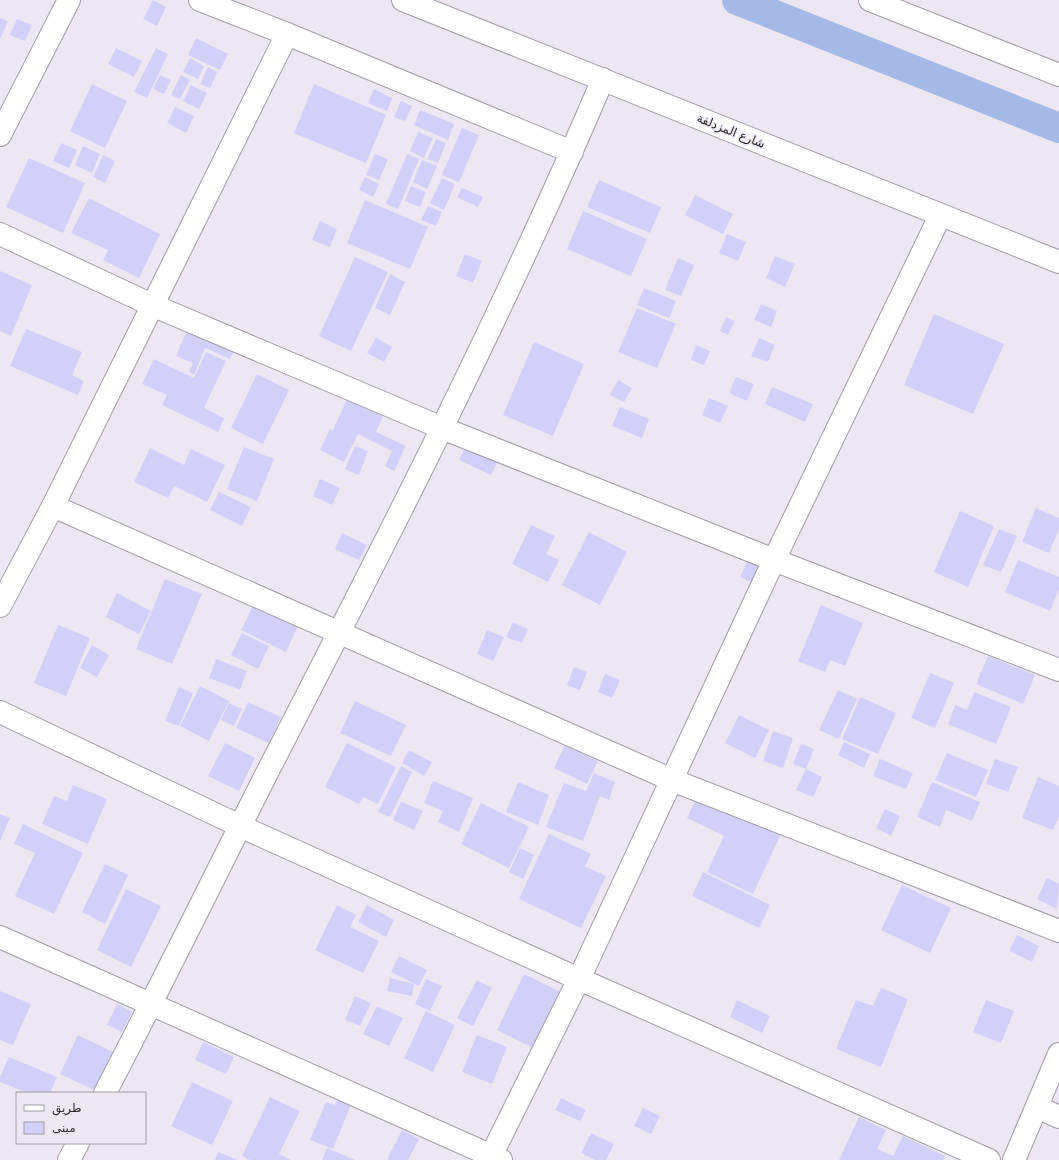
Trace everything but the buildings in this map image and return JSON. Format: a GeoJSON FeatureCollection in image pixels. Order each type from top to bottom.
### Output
{"type":"FeatureCollection","features":[{"type":"Feature","properties":{"kind":"street"},"geometry":{"type":"LineString","coordinates":[[0,135],[69,0]]}},
{"type":"Feature","properties":{"kind":"street"},"geometry":{"type":"LineString","coordinates":[[200,0],[288,34],[572,152]]}},
{"type":"Feature","properties":{"kind":"street","name":"شارع المزدلفة"},"geometry":{"type":"LineString","coordinates":[[403,0],[603,79],[940,216],[1059,262]]}},
{"type":"Feature","properties":{"kind":"street"},"geometry":{"type":"LineString","coordinates":[[870,0],[1059,75]]}},
{"type":"Feature","properties":{"kind":"street"},"geometry":{"type":"LineString","coordinates":[[0,606],[53,506],[288,34]]}},
{"type":"Feature","properties":{"kind":"street"},"geometry":{"type":"LineString","coordinates":[[106,1092],[151,1005],[442,428],[572,152],[603,79]]}},
{"type":"Feature","properties":{"kind":"street"},"geometry":{"type":"LineString","coordinates":[[0,937],[494,1159],[774,560],[940,216]]}},
{"type":"Feature","properties":{"kind":"street"},"geometry":{"type":"LineString","coordinates":[[0,234],[152,305],[442,428],[774,560],[1059,670]]}},
{"type":"Feature","properties":{"kind":"street"},"geometry":{"type":"LineString","coordinates":[[53,506],[672,780],[1059,931]]}},
{"type":"Feature","properties":{"kind":"street"},"geometry":{"type":"LineString","coordinates":[[0,712],[240,826],[579,979],[989,1160]]}},
{"type":"Feature","properties":{"kind":"street"},"geometry":{"type":"LineString","coordinates":[[1014,1160],[1059,1054]]}},
{"type":"Feature","properties":{"kind":"street"},"geometry":{"type":"LineString","coordinates":[[1037,1107],[1059,1117]]}},
{"type":"Feature","properties":{"kind":"street"},"geometry":{"type":"LineString","coordinates":[[69,1160],[77,1144]]}},
{"type":"Feature","properties":{"kind":"waterway"},"geometry":{"type":"LineString","coordinates":[[737,0],[1059,128]]}}]}
